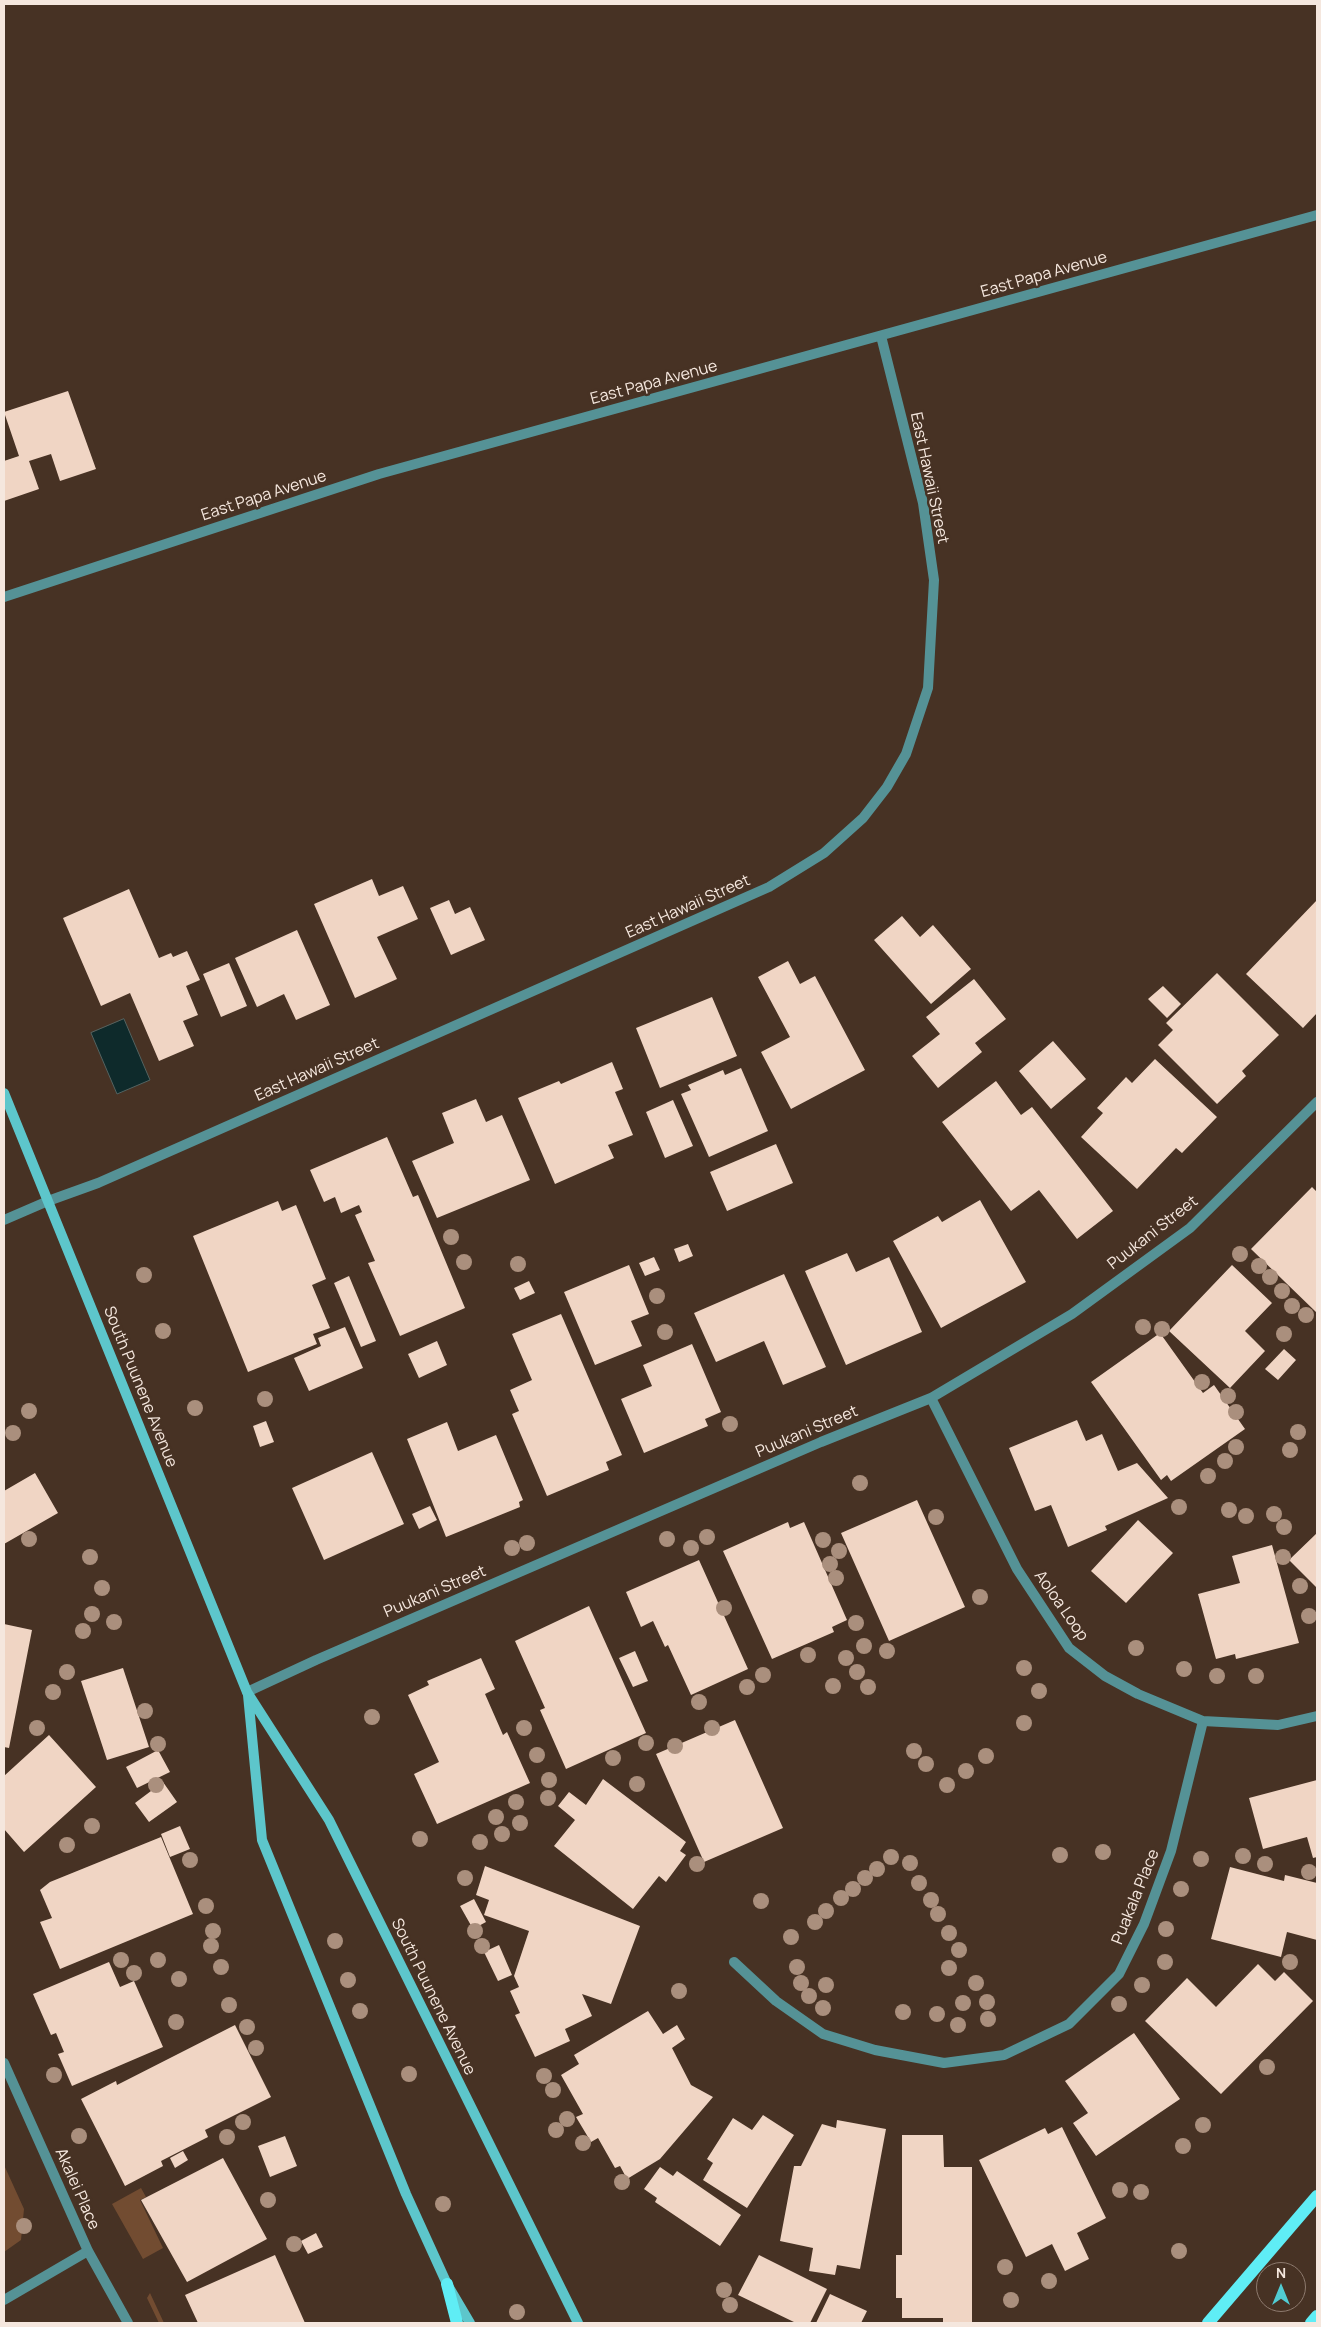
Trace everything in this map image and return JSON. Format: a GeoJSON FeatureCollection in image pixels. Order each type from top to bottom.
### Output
{"type":"FeatureCollection","features":[{"type":"Feature","properties":{"kind":"main road","name":"South Puunene Avenue"},"geometry":{"type":"LineString","coordinates":[[4,1093],[247,1692],[329,1820],[578,2323]]}},
{"type":"Feature","properties":{"kind":"main road","name":"South Puunene Avenue"},"geometry":{"type":"LineString","coordinates":[[247,1692],[262,1840],[406,2194],[447,2284],[470,2323]]}},
{"type":"Feature","properties":{"kind":"main road"},"geometry":{"type":"LineString","coordinates":[[1208,2323],[1317,2196]]}},
{"type":"Feature","properties":{"kind":"main road"},"geometry":{"type":"LineString","coordinates":[[447,2284],[457,2323]]}},
{"type":"Feature","properties":{"kind":"main road"},"geometry":{"type":"LineString","coordinates":[[1311,2323],[1317,2316]]}},
{"type":"Feature","properties":{"kind":"street","name":"East Papa Avenue"},"geometry":{"type":"LineString","coordinates":[[4,598],[379,474],[1317,215]]}},
{"type":"Feature","properties":{"kind":"street","name":"East Hawaii Street"},"geometry":{"type":"LineString","coordinates":[[4,1220],[48,1201],[98,1183],[769,887],[824,853],[863,818],[887,786],[906,754],[928,688],[934,580],[923,503],[881,336]]}},
{"type":"Feature","properties":{"kind":"street","name":"Puukani Street"},"geometry":{"type":"LineString","coordinates":[[247,1692],[316,1660],[793,1454],[931,1398],[1072,1314],[1190,1228],[1317,1102]]}},
{"type":"Feature","properties":{"kind":"street","name":"Aoloa Loop"},"geometry":{"type":"LineString","coordinates":[[931,1398],[1016,1569],[1069,1648],[1105,1676],[1138,1694],[1203,1721],[1278,1725],[1317,1716]]}},
{"type":"Feature","properties":{"kind":"street","name":"Puakala Place"},"geometry":{"type":"LineString","coordinates":[[734,1962],[776,2001],[823,2034],[875,2050],[944,2063],[1004,2055],[1069,2024],[1118,1974],[1144,1924],[1171,1850],[1203,1721]]}},
{"type":"Feature","properties":{"kind":"street","name":"Akalei Place"},"geometry":{"type":"LineString","coordinates":[[4,2064],[88,2251],[128,2323]]}},
{"type":"Feature","properties":{"kind":"street"},"geometry":{"type":"LineString","coordinates":[[4,2300],[88,2251]]}},
{"type":"Feature","properties":{"kind":"shaded area"},"geometry":{"type":"Polygon","coordinates":[[[4,2165],[24,2209],[21,2240],[4,2252],[4,2165]]]}},
{"type":"Feature","properties":{"kind":"shaded area"},"geometry":{"type":"Polygon","coordinates":[[[141,2188],[146,2197],[140,2200],[163,2248],[143,2259],[112,2204],[141,2188]]]}},
{"type":"Feature","properties":{"kind":"shaded area"},"geometry":{"type":"Polygon","coordinates":[[[150,2293],[164,2323],[159,2323],[147,2298],[150,2293]]]}},
{"type":"Feature","properties":{"kind":"water"},"geometry":{"type":"Polygon","coordinates":[[[124,1019],[150,1080],[117,1094],[91,1033],[124,1019]]]}},
{"type":"Feature","properties":{"kind":"building"},"geometry":{"type":"Polygon","coordinates":[[[68,391],[96,469],[60,481],[51,454],[29,461],[39,489],[4,501],[4,461],[19,456],[4,412],[68,391]]]}},
{"type":"Feature","properties":{"kind":"building"},"geometry":{"type":"Polygon","coordinates":[[[372,879],[379,896],[403,886],[418,919],[377,937],[397,979],[355,998],[314,904],[372,879]]]}},
{"type":"Feature","properties":{"kind":"building"},"geometry":{"type":"Polygon","coordinates":[[[129,889],[159,958],[171,953],[173,957],[187,951],[200,980],[186,986],[198,1015],[183,1021],[194,1046],[159,1061],[130,993],[101,1006],[63,918],[129,889]]]}},
{"type":"Feature","properties":{"kind":"building"},"geometry":{"type":"Polygon","coordinates":[[[449,900],[455,914],[470,907],[485,940],[451,955],[430,908],[449,900]]]}},
{"type":"Feature","properties":{"kind":"building"},"geometry":{"type":"Polygon","coordinates":[[[1317,900],[1317,1013],[1303,1028],[1246,974],[1317,900]]]}},
{"type":"Feature","properties":{"kind":"building"},"geometry":{"type":"Polygon","coordinates":[[[902,916],[920,937],[933,925],[971,969],[931,1004],[874,940],[902,916]]]}},
{"type":"Feature","properties":{"kind":"building"},"geometry":{"type":"Polygon","coordinates":[[[297,930],[330,1005],[296,1020],[284,994],[257,1007],[235,958],[297,930]]]}},
{"type":"Feature","properties":{"kind":"building"},"geometry":{"type":"Polygon","coordinates":[[[788,961],[800,984],[815,976],[865,1070],[791,1109],[761,1052],[790,1037],[758,977],[788,961]]]}},
{"type":"Feature","properties":{"kind":"building"},"geometry":{"type":"Polygon","coordinates":[[[229,963],[247,1006],[221,1017],[203,974],[229,963]]]}},
{"type":"Feature","properties":{"kind":"building"},"geometry":{"type":"Polygon","coordinates":[[[1217,973],[1279,1035],[1242,1071],[1246,1076],[1217,1104],[1158,1045],[1173,1030],[1166,1023],[1217,973]]]}},
{"type":"Feature","properties":{"kind":"building"},"geometry":{"type":"Polygon","coordinates":[[[974,979],[1006,1019],[975,1043],[982,1052],[938,1088],[912,1056],[940,1034],[926,1017],[974,979]]]}},
{"type":"Feature","properties":{"kind":"building"},"geometry":{"type":"Polygon","coordinates":[[[1163,986],[1181,1004],[1167,1018],[1148,999],[1163,986]]]}},
{"type":"Feature","properties":{"kind":"building"},"geometry":{"type":"Polygon","coordinates":[[[712,997],[737,1056],[660,1088],[636,1028],[712,997]]]}},
{"type":"Feature","properties":{"kind":"building"},"geometry":{"type":"Polygon","coordinates":[[[1053,1041],[1086,1079],[1051,1109],[1019,1071],[1053,1041]]]}},
{"type":"Feature","properties":{"kind":"building"},"geometry":{"type":"Polygon","coordinates":[[[1155,1059],[1217,1117],[1182,1153],[1176,1148],[1137,1189],[1081,1137],[1103,1113],[1097,1108],[1126,1077],[1132,1083],[1155,1059]]]}},
{"type":"Feature","properties":{"kind":"building"},"geometry":{"type":"Polygon","coordinates":[[[612,1062],[623,1089],[615,1092],[633,1135],[608,1145],[614,1158],[555,1184],[518,1098],[559,1081],[561,1084],[612,1062]]]}},
{"type":"Feature","properties":{"kind":"building"},"geometry":{"type":"Polygon","coordinates":[[[741,1068],[768,1131],[709,1157],[681,1094],[691,1090],[688,1085],[723,1070],[725,1075],[741,1068]]]}},
{"type":"Feature","properties":{"kind":"building"},"geometry":{"type":"Polygon","coordinates":[[[996,1081],[1021,1115],[1032,1107],[1113,1211],[1077,1239],[1039,1190],[1011,1211],[942,1122],[996,1081]]]}},
{"type":"Feature","properties":{"kind":"building"},"geometry":{"type":"Polygon","coordinates":[[[476,1099],[486,1122],[502,1115],[530,1180],[437,1218],[412,1161],[454,1143],[442,1113],[476,1099]]]}},
{"type":"Feature","properties":{"kind":"building"},"geometry":{"type":"Polygon","coordinates":[[[673,1100],[693,1146],[665,1158],[646,1112],[673,1100]]]}},
{"type":"Feature","properties":{"kind":"building"},"geometry":{"type":"Polygon","coordinates":[[[387,1137],[413,1197],[418,1195],[465,1308],[400,1336],[368,1263],[375,1261],[355,1215],[362,1212],[359,1205],[341,1213],[335,1197],[324,1202],[310,1170],[387,1137]]]}},
{"type":"Feature","properties":{"kind":"building"},"geometry":{"type":"Polygon","coordinates":[[[776,1144],[793,1183],[727,1211],[710,1172],[776,1144]]]}},
{"type":"Feature","properties":{"kind":"building"},"geometry":{"type":"Polygon","coordinates":[[[1312,1187],[1317,1192],[1317,1313],[1251,1249],[1312,1187]]]}},
{"type":"Feature","properties":{"kind":"building"},"geometry":{"type":"Polygon","coordinates":[[[980,1200],[1026,1282],[941,1328],[893,1241],[938,1216],[942,1222],[980,1200]]]}},
{"type":"Feature","properties":{"kind":"building"},"geometry":{"type":"Polygon","coordinates":[[[278,1201],[282,1211],[296,1205],[326,1279],[312,1285],[330,1328],[313,1334],[317,1344],[248,1372],[193,1236],[278,1201]]]}},
{"type":"Feature","properties":{"kind":"building"},"geometry":{"type":"Polygon","coordinates":[[[688,1244],[693,1256],[679,1262],[674,1249],[688,1244]]]}},
{"type":"Feature","properties":{"kind":"building"},"geometry":{"type":"Polygon","coordinates":[[[847,1253],[856,1272],[889,1257],[922,1332],[846,1365],[805,1271],[847,1253]]]}},
{"type":"Feature","properties":{"kind":"building"},"geometry":{"type":"Polygon","coordinates":[[[654,1257],[660,1270],[645,1276],[639,1263],[654,1257]]]}},
{"type":"Feature","properties":{"kind":"building"},"geometry":{"type":"Polygon","coordinates":[[[629,1265],[649,1314],[631,1321],[642,1346],[595,1365],[564,1292],[629,1265]]]}},
{"type":"Feature","properties":{"kind":"building"},"geometry":{"type":"Polygon","coordinates":[[[1232,1265],[1272,1303],[1245,1331],[1265,1351],[1230,1388],[1169,1331],[1232,1265]]]}},
{"type":"Feature","properties":{"kind":"building"},"geometry":{"type":"Polygon","coordinates":[[[784,1274],[826,1367],[783,1385],[764,1341],[716,1362],[694,1313],[784,1274]]]}},
{"type":"Feature","properties":{"kind":"building"},"geometry":{"type":"Polygon","coordinates":[[[349,1276],[376,1341],[361,1347],[334,1283],[349,1276]]]}},
{"type":"Feature","properties":{"kind":"building"},"geometry":{"type":"Polygon","coordinates":[[[529,1281],[535,1293],[520,1300],[514,1288],[529,1281]]]}},
{"type":"Feature","properties":{"kind":"building"},"geometry":{"type":"Polygon","coordinates":[[[561,1314],[622,1455],[606,1462],[609,1470],[547,1496],[512,1414],[519,1411],[510,1390],[532,1380],[512,1334],[561,1314]]]}},
{"type":"Feature","properties":{"kind":"building"},"geometry":{"type":"Polygon","coordinates":[[[345,1327],[363,1368],[309,1391],[294,1358],[321,1346],[318,1338],[345,1327]]]}},
{"type":"Feature","properties":{"kind":"building"},"geometry":{"type":"Polygon","coordinates":[[[1160,1333],[1203,1393],[1214,1385],[1245,1429],[1171,1481],[1167,1475],[1161,1480],[1091,1382],[1160,1333]]]}},
{"type":"Feature","properties":{"kind":"building"},"geometry":{"type":"Polygon","coordinates":[[[437,1341],[447,1365],[419,1378],[408,1354],[437,1341]]]}},
{"type":"Feature","properties":{"kind":"building"},"geometry":{"type":"Polygon","coordinates":[[[692,1344],[721,1412],[705,1419],[708,1426],[644,1453],[621,1399],[652,1386],[643,1365],[692,1344]]]}},
{"type":"Feature","properties":{"kind":"building"},"geometry":{"type":"Polygon","coordinates":[[[1284,1349],[1296,1360],[1278,1380],[1265,1369],[1284,1349]]]}},
{"type":"Feature","properties":{"kind":"building"},"geometry":{"type":"Polygon","coordinates":[[[1077,1420],[1086,1441],[1102,1434],[1118,1471],[1137,1463],[1168,1498],[1105,1526],[1107,1530],[1068,1547],[1051,1505],[1035,1511],[1009,1448],[1077,1420]]]}},
{"type":"Feature","properties":{"kind":"building"},"geometry":{"type":"Polygon","coordinates":[[[266,1421],[274,1442],[260,1447],[253,1426],[266,1421]]]}},
{"type":"Feature","properties":{"kind":"building"},"geometry":{"type":"Polygon","coordinates":[[[447,1422],[458,1451],[496,1435],[523,1500],[519,1502],[520,1507],[446,1537],[407,1439],[447,1422]]]}},
{"type":"Feature","properties":{"kind":"building"},"geometry":{"type":"Polygon","coordinates":[[[372,1452],[404,1524],[324,1560],[292,1488],[372,1452]]]}},
{"type":"Feature","properties":{"kind":"building"},"geometry":{"type":"Polygon","coordinates":[[[35,1473],[58,1513],[4,1544],[4,1491],[35,1473]]]}},
{"type":"Feature","properties":{"kind":"building"},"geometry":{"type":"Polygon","coordinates":[[[917,1500],[965,1607],[889,1641],[841,1533],[917,1500]]]}},
{"type":"Feature","properties":{"kind":"building"},"geometry":{"type":"Polygon","coordinates":[[[430,1506],[437,1520],[419,1529],[412,1514],[430,1506]]]}},
{"type":"Feature","properties":{"kind":"building"},"geometry":{"type":"Polygon","coordinates":[[[1138,1520],[1173,1553],[1126,1603],[1091,1571],[1138,1520]]]}},
{"type":"Feature","properties":{"kind":"building"},"geometry":{"type":"Polygon","coordinates":[[[788,1522],[790,1528],[804,1522],[847,1620],[832,1627],[834,1632],[772,1659],[723,1551],[788,1522]]]}},
{"type":"Feature","properties":{"kind":"building"},"geometry":{"type":"Polygon","coordinates":[[[1317,1533],[1317,1588],[1289,1560],[1317,1533]]]}},
{"type":"Feature","properties":{"kind":"building"},"geometry":{"type":"Polygon","coordinates":[[[1272,1545],[1299,1643],[1236,1659],[1235,1654],[1216,1659],[1198,1594],[1240,1583],[1232,1556],[1272,1545]]]}},
{"type":"Feature","properties":{"kind":"building"},"geometry":{"type":"Polygon","coordinates":[[[699,1560],[748,1669],[691,1695],[668,1645],[665,1647],[653,1621],[641,1627],[626,1592],[699,1560]]]}},
{"type":"Feature","properties":{"kind":"building"},"geometry":{"type":"Polygon","coordinates":[[[589,1606],[646,1733],[566,1769],[540,1710],[545,1708],[515,1641],[589,1606]]]}},
{"type":"Feature","properties":{"kind":"building"},"geometry":{"type":"Polygon","coordinates":[[[4,1624],[32,1630],[9,1748],[4,1747],[4,1624]]]}},
{"type":"Feature","properties":{"kind":"building"},"geometry":{"type":"Polygon","coordinates":[[[635,1651],[648,1681],[633,1687],[619,1658],[635,1651]]]}},
{"type":"Feature","properties":{"kind":"building"},"geometry":{"type":"Polygon","coordinates":[[[481,1658],[495,1689],[485,1694],[503,1735],[507,1732],[530,1783],[437,1824],[414,1774],[439,1762],[408,1695],[429,1685],[427,1681],[481,1658]]]}},
{"type":"Feature","properties":{"kind":"building"},"geometry":{"type":"Polygon","coordinates":[[[123,1668],[149,1747],[107,1760],[81,1681],[123,1668]]]}},
{"type":"Feature","properties":{"kind":"building"},"geometry":{"type":"Polygon","coordinates":[[[735,1720],[783,1828],[704,1862],[656,1754],[735,1720]]]}},
{"type":"Feature","properties":{"kind":"building"},"geometry":{"type":"Polygon","coordinates":[[[49,1735],[96,1787],[24,1852],[4,1829],[4,1776],[49,1735]]]}},
{"type":"Feature","properties":{"kind":"building"},"geometry":{"type":"Polygon","coordinates":[[[158,1750],[170,1772],[137,1788],[126,1767],[158,1750]]]}},
{"type":"Feature","properties":{"kind":"building"},"geometry":{"type":"Polygon","coordinates":[[[603,1779],[686,1842],[680,1851],[686,1855],[666,1882],[659,1876],[633,1909],[554,1846],[575,1820],[558,1806],[569,1792],[586,1805],[603,1779]]]}},
{"type":"Feature","properties":{"kind":"building"},"geometry":{"type":"Polygon","coordinates":[[[1317,1780],[1317,1857],[1313,1858],[1307,1837],[1263,1849],[1249,1798],[1317,1780]]]}},
{"type":"Feature","properties":{"kind":"building"},"geometry":{"type":"Polygon","coordinates":[[[163,1782],[177,1802],[149,1822],[135,1803],[163,1782]]]}},
{"type":"Feature","properties":{"kind":"building"},"geometry":{"type":"Polygon","coordinates":[[[180,1826],[190,1849],[170,1857],[161,1834],[180,1826]]]}},
{"type":"Feature","properties":{"kind":"building"},"geometry":{"type":"Polygon","coordinates":[[[161,1837],[193,1914],[60,1969],[40,1922],[52,1918],[40,1890],[50,1882],[161,1837]]]}},
{"type":"Feature","properties":{"kind":"building"},"geometry":{"type":"Polygon","coordinates":[[[485,1866],[640,1926],[611,2004],[582,1994],[592,2016],[565,2029],[570,2041],[535,2057],[515,2015],[520,2013],[510,1991],[519,1987],[514,1976],[529,1931],[484,1915],[489,1900],[476,1895],[485,1866]]]}},
{"type":"Feature","properties":{"kind":"building"},"geometry":{"type":"Polygon","coordinates":[[[1230,1867],[1284,1881],[1285,1875],[1317,1883],[1317,1940],[1287,1932],[1281,1957],[1211,1939],[1230,1867]]]}},
{"type":"Feature","properties":{"kind":"building"},"geometry":{"type":"Polygon","coordinates":[[[474,1899],[486,1922],[473,1929],[460,1906],[474,1899]]]}},
{"type":"Feature","properties":{"kind":"building"},"geometry":{"type":"Polygon","coordinates":[[[499,1945],[512,1975],[498,1981],[484,1952],[499,1945]]]}},
{"type":"Feature","properties":{"kind":"building"},"geometry":{"type":"Polygon","coordinates":[[[109,1962],[120,1987],[134,1981],[163,2047],[72,2086],[58,2054],[64,2052],[56,2033],[51,2035],[33,1994],[109,1962]]]}},
{"type":"Feature","properties":{"kind":"building"},"geometry":{"type":"Polygon","coordinates":[[[1258,1964],[1275,1981],[1284,1972],[1313,2001],[1221,2094],[1145,2021],[1187,1978],[1216,2007],[1258,1964]]]}},
{"type":"Feature","properties":{"kind":"building"},"geometry":{"type":"Polygon","coordinates":[[[648,2011],[663,2034],[677,2025],[685,2039],[672,2048],[691,2085],[713,2097],[660,2159],[627,2179],[620,2166],[615,2168],[598,2138],[591,2142],[576,2117],[583,2114],[561,2075],[579,2064],[574,2055],[648,2011]]]}},
{"type":"Feature","properties":{"kind":"building"},"geometry":{"type":"Polygon","coordinates":[[[235,2025],[271,2097],[205,2130],[208,2137],[161,2161],[163,2166],[125,2186],[81,2099],[116,2081],[117,2085],[235,2025]]]}},
{"type":"Feature","properties":{"kind":"building"},"geometry":{"type":"Polygon","coordinates":[[[1134,2033],[1180,2099],[1096,2156],[1073,2123],[1088,2113],[1065,2081],[1134,2033]]]}},
{"type":"Feature","properties":{"kind":"building"},"geometry":{"type":"Polygon","coordinates":[[[763,2115],[794,2135],[747,2208],[703,2180],[713,2163],[707,2159],[733,2118],[752,2130],[763,2115]]]}},
{"type":"Feature","properties":{"kind":"building"},"geometry":{"type":"Polygon","coordinates":[[[837,2120],[886,2129],[860,2269],[837,2265],[835,2275],[809,2271],[813,2248],[780,2241],[794,2166],[801,2166],[822,2124],[836,2128],[837,2120]]]}},
{"type":"Feature","properties":{"kind":"building"},"geometry":{"type":"Polygon","coordinates":[[[1062,2127],[1106,2218],[1077,2233],[1089,2259],[1065,2271],[1052,2244],[1026,2257],[979,2160],[1045,2128],[1048,2134],[1062,2127]]]}},
{"type":"Feature","properties":{"kind":"building"},"geometry":{"type":"Polygon","coordinates":[[[902,2135],[943,2135],[944,2167],[972,2167],[972,2323],[943,2323],[943,2318],[902,2318],[902,2298],[896,2298],[896,2255],[902,2255],[902,2135]]]}},
{"type":"Feature","properties":{"kind":"building"},"geometry":{"type":"Polygon","coordinates":[[[285,2136],[297,2166],[270,2177],[258,2146],[285,2136]]]}},
{"type":"Feature","properties":{"kind":"building"},"geometry":{"type":"Polygon","coordinates":[[[183,2151],[188,2160],[175,2168],[170,2158],[183,2151]]]}},
{"type":"Feature","properties":{"kind":"building"},"geometry":{"type":"Polygon","coordinates":[[[223,2158],[267,2239],[187,2282],[141,2200],[223,2158]]]}},
{"type":"Feature","properties":{"kind":"building"},"geometry":{"type":"Polygon","coordinates":[[[660,2167],[673,2176],[677,2171],[741,2215],[720,2246],[655,2202],[657,2198],[644,2189],[660,2167]]]}},
{"type":"Feature","properties":{"kind":"building"},"geometry":{"type":"Polygon","coordinates":[[[316,2233],[323,2247],[308,2254],[301,2241],[316,2233]]]}},
{"type":"Feature","properties":{"kind":"building"},"geometry":{"type":"Polygon","coordinates":[[[275,2255],[305,2323],[198,2323],[185,2295],[275,2255]]]}},
{"type":"Feature","properties":{"kind":"building"},"geometry":{"type":"Polygon","coordinates":[[[759,2255],[827,2289],[810,2323],[796,2323],[738,2295],[759,2255]]]}},
{"type":"Feature","properties":{"kind":"building"},"geometry":{"type":"Polygon","coordinates":[[[830,2294],[867,2311],[861,2323],[816,2323],[830,2294]]]}}]}
